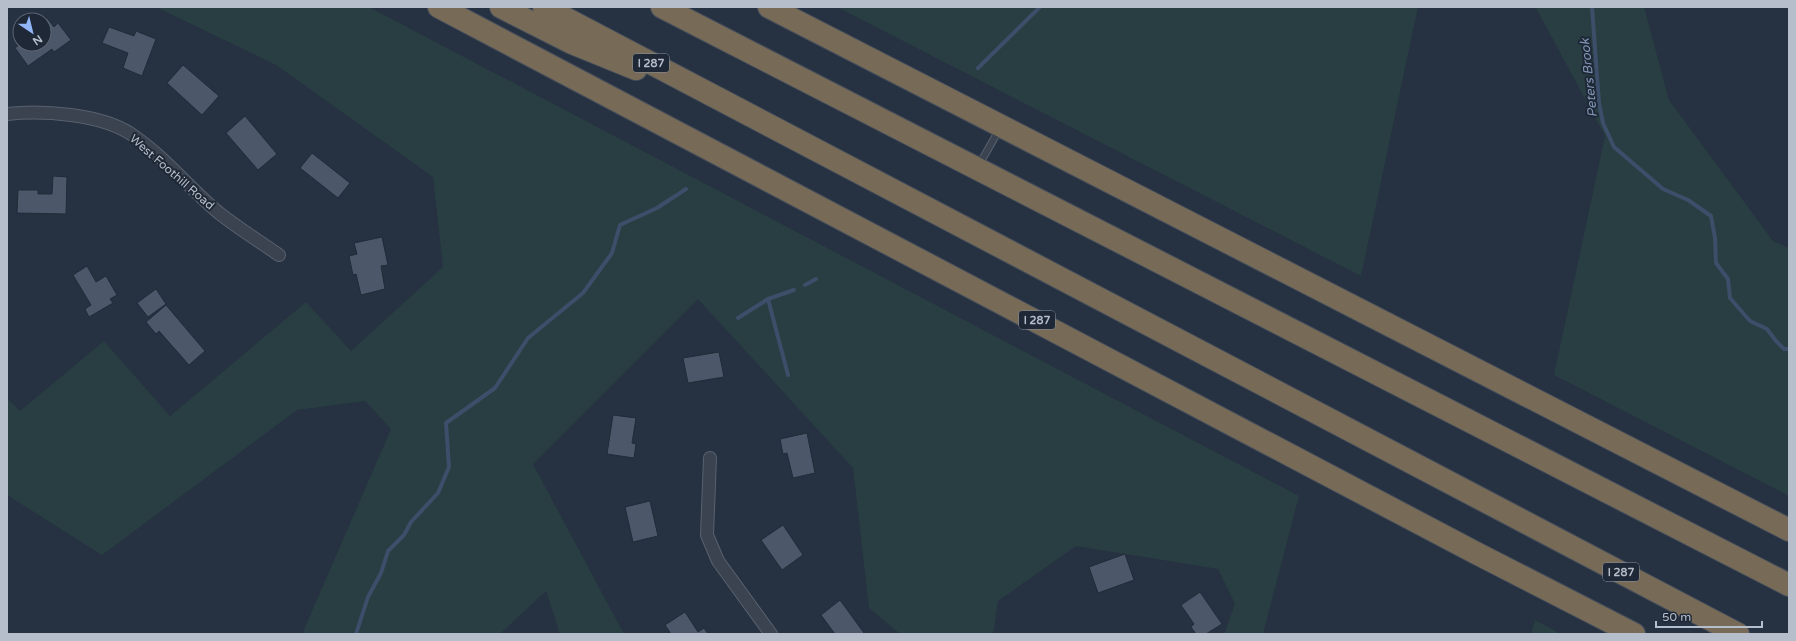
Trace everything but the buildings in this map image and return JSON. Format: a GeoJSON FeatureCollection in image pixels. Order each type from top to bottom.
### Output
{"type":"FeatureCollection","features":[{"type":"Feature","properties":{"kind":"highway","name":"I 287"},"geometry":{"type":"LineString","coordinates":[[439,7],[1476,553],[1634,634]]}},
{"type":"Feature","properties":{"kind":"highway"},"geometry":{"type":"LineString","coordinates":[[501,7],[572,43],[759,120]]}},
{"type":"Feature","properties":{"kind":"highway","name":"I 287"},"geometry":{"type":"LineString","coordinates":[[544,7],[1738,634]]}},
{"type":"Feature","properties":{"kind":"highway"},"geometry":{"type":"LineString","coordinates":[[662,7],[1789,585]]}},
{"type":"Feature","properties":{"kind":"highway"},"geometry":{"type":"LineString","coordinates":[[769,7],[1789,530]]}},
{"type":"Feature","properties":{"kind":"street","name":"West Foothill Road"},"geometry":{"type":"LineString","coordinates":[[7,114],[28,112],[79,116],[113,125],[130,134],[164,161],[220,213],[279,255]]}},
{"type":"Feature","properties":{"kind":"street"},"geometry":{"type":"LineString","coordinates":[[710,458],[707,535],[718,561],[771,634]]}},
{"type":"Feature","properties":{"kind":"lane"},"geometry":{"type":"LineString","coordinates":[[977,168],[1001,126]]}},
{"type":"Feature","properties":{"kind":"green space"},"geometry":{"type":"Polygon","coordinates":[[[156,7],[369,7],[1299,496],[1263,634],[1224,634],[1235,604],[1218,569],[1076,546],[998,601],[993,634],[900,634],[869,608],[853,468],[698,299],[533,464],[624,634],[560,634],[546,591],[500,634],[302,634],[391,429],[365,401],[297,410],[102,555],[7,495],[7,398],[20,411],[104,341],[170,416],[306,302],[351,351],[443,267],[433,177],[276,65],[156,7]]]}},
{"type":"Feature","properties":{"kind":"green space"},"geometry":{"type":"Polygon","coordinates":[[[837,7],[1418,7],[1361,276],[837,7]]]}},
{"type":"Feature","properties":{"kind":"green space"},"geometry":{"type":"Polygon","coordinates":[[[1533,7],[1644,7],[1669,100],[1773,241],[1789,248],[1789,496],[1554,375],[1605,136],[1536,8],[1533,7]]]}},
{"type":"Feature","properties":{"kind":"green space"},"geometry":{"type":"Polygon","coordinates":[[[1535,620],[1561,634],[1531,634],[1535,620]]]}},
{"type":"Feature","properties":{"kind":"waterway"},"geometry":{"type":"LineString","coordinates":[[978,68],[1040,7]]}},
{"type":"Feature","properties":{"kind":"waterway","name":"Peters Brook"},"geometry":{"type":"LineString","coordinates":[[1592,7],[1599,103],[1603,123],[1614,147],[1663,189],[1688,200],[1711,216],[1715,238],[1716,263],[1728,279],[1730,298],[1750,321],[1767,329],[1784,349],[1789,349]]}},
{"type":"Feature","properties":{"kind":"waterway"},"geometry":{"type":"LineString","coordinates":[[356,634],[368,597],[381,573],[388,551],[404,535],[411,522],[438,493],[449,467],[446,423],[495,388],[528,338],[583,293],[612,253],[620,225],[657,208],[686,189]]}},
{"type":"Feature","properties":{"kind":"waterway"},"geometry":{"type":"LineString","coordinates":[[805,285],[816,279]]}},
{"type":"Feature","properties":{"kind":"waterway"},"geometry":{"type":"LineString","coordinates":[[738,318],[768,299],[794,290]]}},
{"type":"Feature","properties":{"kind":"waterway"},"geometry":{"type":"LineString","coordinates":[[768,299],[788,375]]}}]}
